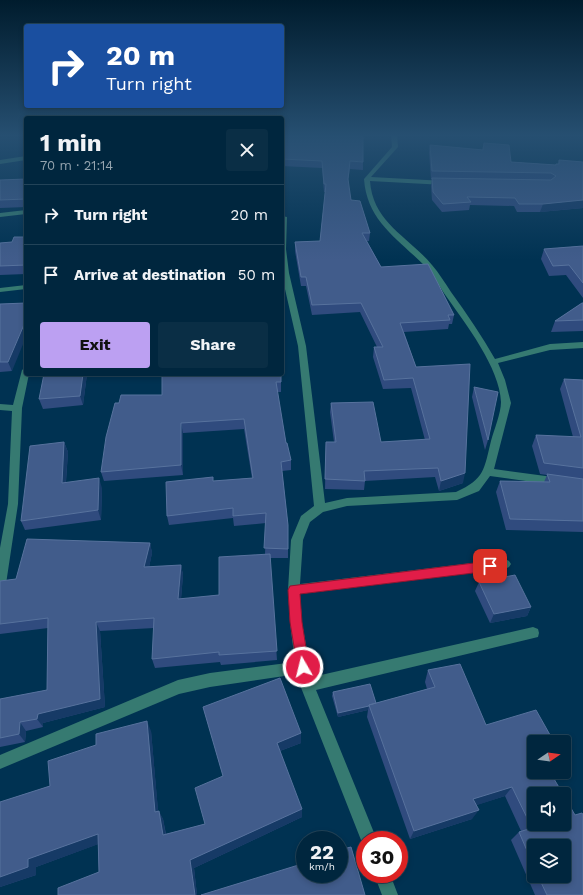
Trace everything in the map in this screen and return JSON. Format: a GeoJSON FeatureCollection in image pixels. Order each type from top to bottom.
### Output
{"type":"FeatureCollection","features":[{"type":"Feature","properties":{"kind":"street"},"geometry":{"type":"LineString","coordinates":[[365,831],[307,685],[296,622],[294,590],[297,540],[305,519],[320,508],[347,502],[457,496],[475,488],[488,472],[506,403],[501,380],[493,362],[476,333],[429,266],[383,223],[378,216],[367,185],[367,179],[452,183]]}},
{"type":"Feature","properties":{"kind":"street"},"geometry":{"type":"LineString","coordinates":[[0,215],[24,212]]}},
{"type":"Feature","properties":{"kind":"street"},"geometry":{"type":"LineString","coordinates":[[284,261],[285,273],[302,346],[320,508]]}},
{"type":"Feature","properties":{"kind":"street"},"geometry":{"type":"LineString","coordinates":[[0,290],[24,287]]}},
{"type":"Feature","properties":{"kind":"street"},"geometry":{"type":"LineString","coordinates":[[493,362],[550,347],[583,345]]}},
{"type":"Feature","properties":{"kind":"street"},"geometry":{"type":"LineString","coordinates":[[0,584],[13,504],[17,408],[25,376]]}},
{"type":"Feature","properties":{"kind":"street"},"geometry":{"type":"LineString","coordinates":[[0,408],[17,408]]}},
{"type":"Feature","properties":{"kind":"street"},"geometry":{"type":"LineString","coordinates":[[488,472],[583,485]]}},
{"type":"Feature","properties":{"kind":"street"},"geometry":{"type":"LineString","coordinates":[[294,590],[505,564]]}},
{"type":"Feature","properties":{"kind":"street"},"geometry":{"type":"LineString","coordinates":[[307,685],[533,633]]}},
{"type":"Feature","properties":{"kind":"street"},"geometry":{"type":"LineString","coordinates":[[0,762],[178,687],[210,680],[303,667]]}},
{"type":"Feature","properties":{"kind":"street"},"geometry":{"type":"LineString","coordinates":[[385,883],[390,895]]}},
{"type":"Feature","properties":{"kind":"building"},"geometry":{"type":"Polygon","coordinates":[[[323,177],[348,177],[351,200],[360,201],[370,233],[362,233],[381,267],[428,264],[454,315],[448,315],[450,320],[400,323],[416,367],[470,364],[465,473],[441,481],[438,468],[364,471],[365,481],[325,479],[326,442],[336,442],[331,403],[373,402],[381,442],[430,439],[413,378],[384,380],[374,347],[383,347],[361,303],[312,305],[306,277],[301,277],[295,242],[320,241],[326,184],[324,184],[323,177]]]}},
{"type":"Feature","properties":{"kind":"building"},"geometry":{"type":"Polygon","coordinates":[[[555,177],[583,177],[583,200],[543,204],[519,204],[515,198],[467,197],[471,202],[443,204],[433,192],[432,178],[551,180],[555,177]]]}},
{"type":"Feature","properties":{"kind":"building"},"geometry":{"type":"Polygon","coordinates":[[[24,179],[24,199],[0,200],[0,180],[24,179]]]}},
{"type":"Feature","properties":{"kind":"building"},"geometry":{"type":"Polygon","coordinates":[[[14,237],[24,237],[24,265],[0,266],[0,243],[12,242],[14,237]]]}},
{"type":"Feature","properties":{"kind":"building"},"geometry":{"type":"Polygon","coordinates":[[[583,246],[583,283],[569,265],[553,266],[544,249],[583,246]]]}},
{"type":"Feature","properties":{"kind":"building"},"geometry":{"type":"Polygon","coordinates":[[[24,303],[24,325],[8,362],[0,362],[0,304],[24,303]]]}},
{"type":"Feature","properties":{"kind":"building"},"geometry":{"type":"Polygon","coordinates":[[[582,303],[583,320],[555,321],[582,303]]]}},
{"type":"Feature","properties":{"kind":"building"},"geometry":{"type":"Polygon","coordinates":[[[44,376],[83,376],[80,396],[39,399],[44,376]]]}},
{"type":"Feature","properties":{"kind":"building"},"geometry":{"type":"Polygon","coordinates":[[[162,376],[281,376],[281,382],[276,382],[286,443],[291,460],[281,462],[288,525],[288,549],[264,548],[266,513],[233,516],[233,508],[167,516],[166,482],[213,477],[213,481],[253,478],[244,419],[181,423],[181,465],[101,472],[106,437],[115,403],[119,403],[121,395],[162,395],[162,376]]]}},
{"type":"Feature","properties":{"kind":"building"},"geometry":{"type":"Polygon","coordinates":[[[564,379],[583,380],[583,468],[544,463],[536,435],[581,437],[564,379]]]}},
{"type":"Feature","properties":{"kind":"building"},"geometry":{"type":"Polygon","coordinates":[[[474,387],[498,392],[488,440],[474,387]]]}},
{"type":"Feature","properties":{"kind":"building"},"geometry":{"type":"Polygon","coordinates":[[[64,442],[62,483],[99,478],[98,510],[21,521],[30,446],[64,442]]]}},
{"type":"Feature","properties":{"kind":"building"},"geometry":{"type":"Polygon","coordinates":[[[547,474],[583,479],[583,521],[510,519],[500,481],[550,482],[547,474]]]}},
{"type":"Feature","properties":{"kind":"building"},"geometry":{"type":"Polygon","coordinates":[[[27,539],[150,543],[144,567],[181,565],[178,599],[219,595],[219,557],[270,554],[277,651],[219,655],[219,652],[152,659],[154,618],[96,622],[100,699],[38,714],[37,719],[20,722],[19,734],[0,738],[0,699],[47,690],[48,618],[0,624],[0,581],[16,579],[27,539]]]}},
{"type":"Feature","properties":{"kind":"building"},"geometry":{"type":"Polygon","coordinates":[[[515,575],[531,607],[494,614],[479,582],[515,575]]]}},
{"type":"Feature","properties":{"kind":"building"},"geometry":{"type":"Polygon","coordinates":[[[460,664],[486,725],[536,710],[550,735],[527,735],[527,779],[554,779],[559,787],[527,787],[527,818],[512,787],[473,799],[479,810],[414,831],[369,705],[435,687],[428,670],[460,664]]]}},
{"type":"Feature","properties":{"kind":"building"},"geometry":{"type":"Polygon","coordinates":[[[280,678],[301,733],[277,743],[302,809],[190,860],[195,895],[58,895],[58,888],[99,872],[98,834],[28,859],[28,867],[0,877],[0,802],[50,786],[48,761],[96,745],[96,734],[147,721],[155,812],[159,811],[163,835],[205,824],[195,788],[223,776],[203,707],[280,678]]]}},
{"type":"Feature","properties":{"kind":"building"},"geometry":{"type":"Polygon","coordinates":[[[370,684],[376,703],[338,713],[333,692],[370,684]]]}},
{"type":"Feature","properties":{"kind":"building"},"geometry":{"type":"Polygon","coordinates":[[[571,808],[575,815],[582,813],[583,895],[547,895],[541,883],[571,883],[571,839],[527,839],[527,851],[519,832],[527,830],[527,831],[571,831],[571,808]]]}},
{"type":"Feature","properties":{"kind":"building"},"geometry":{"type":"Polygon","coordinates":[[[351,847],[356,864],[356,883],[362,883],[365,895],[201,895],[296,866],[296,883],[348,883],[348,848],[351,847]]]}},
{"type":"Feature","properties":{"kind":"route"},"geometry":{"type":"LineString","coordinates":[[303,667],[296,622],[294,590],[490,566]]}}]}
